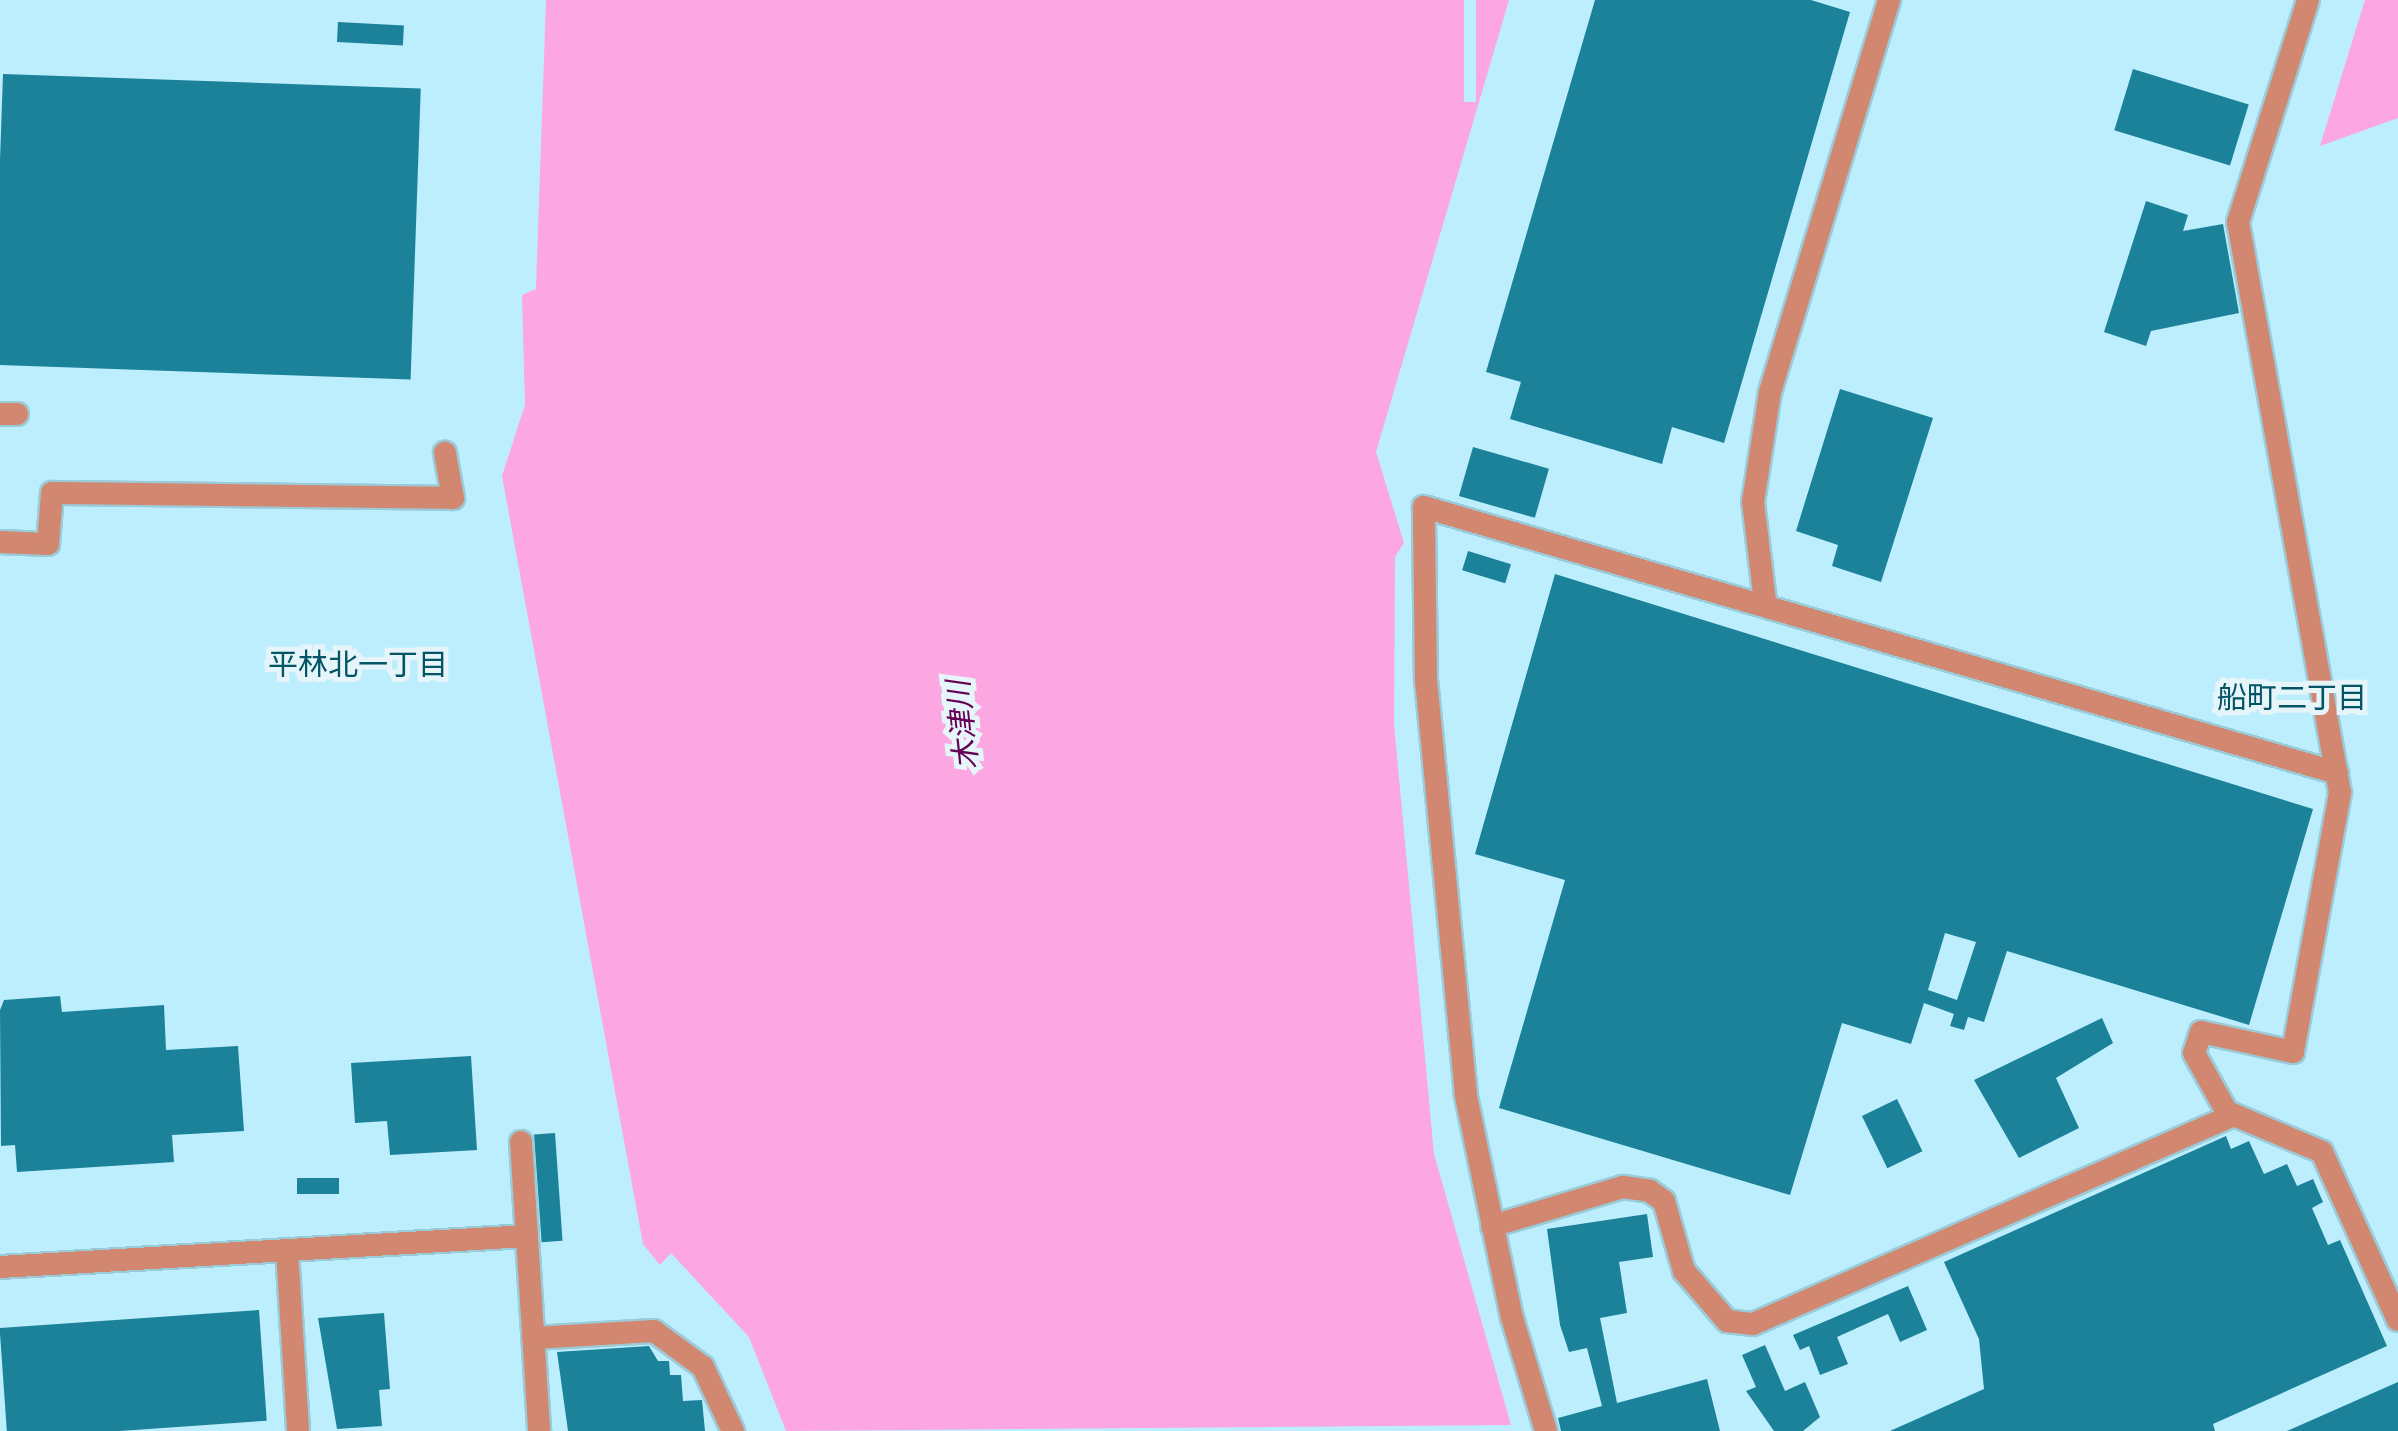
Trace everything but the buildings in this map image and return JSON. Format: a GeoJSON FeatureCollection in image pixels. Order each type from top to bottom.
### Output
{"type":"FeatureCollection","features":[{"type":"Feature","properties":{"kind":"lane"},"geometry":{"type":"LineString","coordinates":[[1765,601],[1752,502],[1770,392],[1888,0]]}},
{"type":"Feature","properties":{"kind":"lane"},"geometry":{"type":"LineString","coordinates":[[2308,0],[2238,222],[2336,773],[2293,1052],[2201,1032],[2194,1052],[2234,1115],[2322,1152],[2398,1320]]}},
{"type":"Feature","properties":{"kind":"lane"},"geometry":{"type":"LineString","coordinates":[[0,542],[48,544],[52,493],[453,498],[445,454]]}},
{"type":"Feature","properties":{"kind":"lane"},"geometry":{"type":"LineString","coordinates":[[1546,1431],[1492,1226],[1466,1096],[1426,683],[1424,507],[1765,601],[2336,773]]}},
{"type":"Feature","properties":{"kind":"lane"},"geometry":{"type":"LineString","coordinates":[[1492,1226],[1623,1187],[1650,1192],[1664,1201],[1684,1271],[1728,1320],[1753,1324],[2234,1115]]}},
{"type":"Feature","properties":{"kind":"lane"},"geometry":{"type":"LineString","coordinates":[[520,1142],[539,1431]]}},
{"type":"Feature","properties":{"kind":"lane"},"geometry":{"type":"LineString","coordinates":[[0,1267],[526,1236]]}},
{"type":"Feature","properties":{"kind":"lane"},"geometry":{"type":"LineString","coordinates":[[287,1250],[298,1431]]}},
{"type":"Feature","properties":{"kind":"lane"},"geometry":{"type":"LineString","coordinates":[[533,1338],[654,1331],[703,1367],[733,1431]]}},
{"type":"Feature","properties":{"kind":"water","name":"木津川"},"geometry":{"type":"Polygon","coordinates":[[[546,0],[1509,0],[1376,452],[1404,543],[1395,557],[1394,724],[1434,1154],[1511,1425],[786,1431],[749,1337],[671,1253],[660,1265],[643,1244],[502,476],[525,405],[522,295],[536,289],[546,0]]]}},
{"type":"Feature","properties":{"kind":"water"},"geometry":{"type":"Polygon","coordinates":[[[2365,0],[2398,0],[2398,118],[2320,146],[2365,0]]]}},
{"type":"Feature","properties":{"kind":"pier"},"geometry":{"type":"Polygon","coordinates":[[[1464,0],[1476,0],[1476,102],[1464,102],[1464,0]]]}},
{"type":"Feature","properties":{"kind":"district","name":"平林北一丁目"},"geometry":{"type":"Point","coordinates":[358,666]}},
{"type":"Feature","properties":{"kind":"district","name":"船町二丁目"},"geometry":{"type":"Point","coordinates":[2292,699]}}]}
